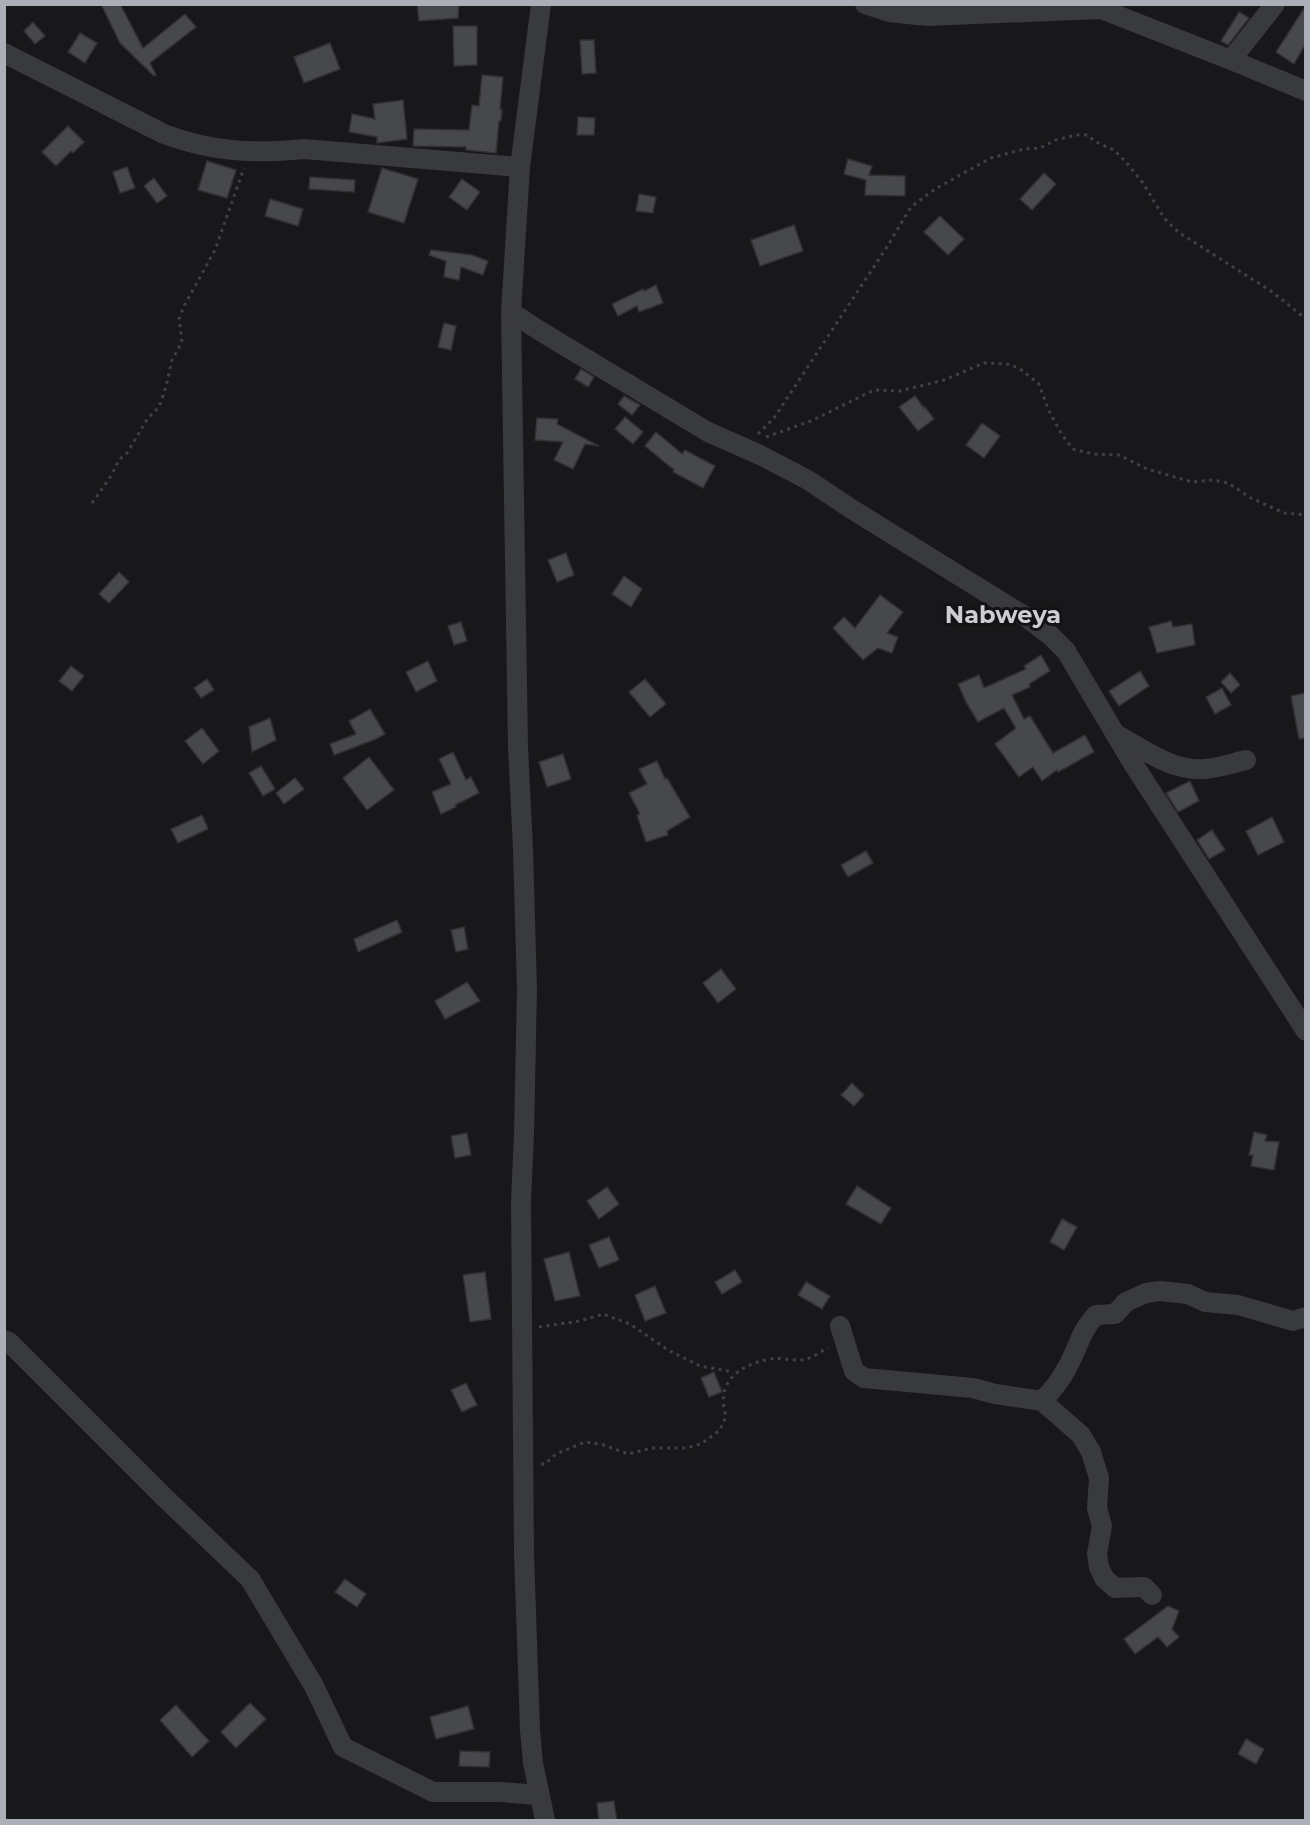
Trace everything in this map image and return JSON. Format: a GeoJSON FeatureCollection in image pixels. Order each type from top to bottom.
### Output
{"type":"FeatureCollection","features":[{"type":"Feature","properties":{"kind":"street"},"geometry":{"type":"LineString","coordinates":[[541,4],[520,168],[511,312],[518,747],[526,989],[521,1201],[522,1460],[526,1640],[530,1730],[545,1821]]}},
{"type":"Feature","properties":{"kind":"street"},"geometry":{"type":"LineString","coordinates":[[865,4],[890,12],[927,16],[1101,9],[1305,91]]}},
{"type":"Feature","properties":{"kind":"street"},"geometry":{"type":"LineString","coordinates":[[1231,60],[1275,4]]}},
{"type":"Feature","properties":{"kind":"street"},"geometry":{"type":"LineString","coordinates":[[4,53],[164,134],[190,143],[250,152],[304,149],[520,168]]}},
{"type":"Feature","properties":{"kind":"street"},"geometry":{"type":"LineString","coordinates":[[511,312],[708,432],[808,480],[1026,617],[1051,636],[1066,651],[1132,762],[1305,1031]]}},
{"type":"Feature","properties":{"kind":"street"},"geometry":{"type":"LineString","coordinates":[[1115,734],[1156,758],[1189,769],[1205,769],[1246,760]]}},
{"type":"Feature","properties":{"kind":"street"},"geometry":{"type":"LineString","coordinates":[[1042,1401],[1055,1389],[1088,1323],[1096,1315],[1115,1314],[1126,1302],[1146,1293],[1160,1291],[1188,1294],[1205,1302],[1238,1305],[1293,1321],[1305,1317]]}},
{"type":"Feature","properties":{"kind":"street"},"geometry":{"type":"LineString","coordinates":[[840,1326],[854,1371],[864,1378],[973,1388],[995,1394],[1042,1401],[1081,1435],[1091,1452],[1099,1478],[1097,1508],[1102,1526],[1097,1554],[1104,1578],[1115,1588],[1144,1587],[1152,1595]]}},
{"type":"Feature","properties":{"kind":"street"},"geometry":{"type":"LineString","coordinates":[[4,1340],[9,1342],[164,1497],[250,1579],[314,1686],[343,1747],[433,1792],[500,1792],[539,1795]]}},
{"type":"Feature","properties":{"kind":"path"},"geometry":{"type":"LineString","coordinates":[[744,449],[774,418],[911,207],[935,189],[991,158],[1024,149],[1040,148],[1056,140],[1076,135],[1087,135],[1114,150],[1143,183],[1164,218],[1178,232],[1271,291],[1305,319]]}},
{"type":"Feature","properties":{"kind":"path"},"geometry":{"type":"LineString","coordinates":[[92,503],[111,476],[118,460],[128,453],[148,418],[159,407],[172,360],[182,342],[179,320],[184,306],[215,250],[250,152]]}},
{"type":"Feature","properties":{"kind":"path"},"geometry":{"type":"LineString","coordinates":[[759,433],[767,438],[874,390],[900,391],[944,380],[984,363],[1006,364],[1019,368],[1039,384],[1049,411],[1062,435],[1073,449],[1093,454],[1119,454],[1147,469],[1192,482],[1213,480],[1228,483],[1251,498],[1275,509],[1285,513],[1305,515]]}},
{"type":"Feature","properties":{"kind":"path"},"geometry":{"type":"LineString","coordinates":[[522,1329],[580,1321],[603,1314],[630,1324],[668,1350],[700,1366],[733,1374]]}},
{"type":"Feature","properties":{"kind":"path"},"geometry":{"type":"LineString","coordinates":[[538,1464],[545,1464],[556,1454],[585,1442],[604,1445],[628,1454],[652,1448],[686,1448],[701,1444],[720,1430],[726,1416],[722,1403],[726,1386],[733,1374],[771,1359],[804,1360],[828,1348],[840,1326]]}},
{"type":"Feature","properties":{"kind":"building"},"geometry":{"type":"Polygon","coordinates":[[[101,4],[120,4],[143,48],[185,14],[196,27],[150,63],[156,75],[154,76],[120,43],[101,4]]]}},
{"type":"Feature","properties":{"kind":"building"},"geometry":{"type":"Polygon","coordinates":[[[417,4],[459,4],[458,18],[419,21],[417,4]]]}},
{"type":"Feature","properties":{"kind":"building"},"geometry":{"type":"Polygon","coordinates":[[[1305,7],[1305,45],[1294,64],[1276,52],[1305,7]]]}},
{"type":"Feature","properties":{"kind":"building"},"geometry":{"type":"Polygon","coordinates":[[[1239,12],[1249,18],[1228,45],[1221,41],[1239,12]]]}},
{"type":"Feature","properties":{"kind":"building"},"geometry":{"type":"Polygon","coordinates":[[[33,22],[45,36],[35,44],[24,31],[33,22]]]}},
{"type":"Feature","properties":{"kind":"building"},"geometry":{"type":"Polygon","coordinates":[[[453,26],[477,26],[477,65],[454,66],[453,26]]]}},
{"type":"Feature","properties":{"kind":"building"},"geometry":{"type":"Polygon","coordinates":[[[80,33],[97,43],[85,63],[68,52],[80,33]]]}},
{"type":"Feature","properties":{"kind":"building"},"geometry":{"type":"Polygon","coordinates":[[[580,40],[594,40],[596,73],[582,74],[580,40]]]}},
{"type":"Feature","properties":{"kind":"building"},"geometry":{"type":"Polygon","coordinates":[[[330,43],[340,69],[304,83],[294,57],[330,43]]]}},
{"type":"Feature","properties":{"kind":"building"},"geometry":{"type":"Polygon","coordinates":[[[482,75],[503,77],[501,121],[499,121],[496,153],[466,150],[466,147],[413,146],[414,129],[469,130],[472,105],[479,106],[482,75]]]}},
{"type":"Feature","properties":{"kind":"building"},"geometry":{"type":"Polygon","coordinates":[[[403,100],[407,139],[377,143],[377,137],[349,132],[352,114],[375,119],[373,104],[403,100]]]}},
{"type":"Feature","properties":{"kind":"building"},"geometry":{"type":"Polygon","coordinates":[[[578,117],[595,118],[594,135],[577,135],[578,117]]]}},
{"type":"Feature","properties":{"kind":"building"},"geometry":{"type":"Polygon","coordinates":[[[68,126],[84,142],[56,166],[42,152],[68,126]]]}},
{"type":"Feature","properties":{"kind":"building"},"geometry":{"type":"Polygon","coordinates":[[[848,159],[872,166],[869,175],[905,176],[905,196],[865,195],[866,180],[844,174],[848,159]]]}},
{"type":"Feature","properties":{"kind":"building"},"geometry":{"type":"Polygon","coordinates":[[[207,161],[236,170],[227,198],[198,190],[207,161]]]}},
{"type":"Feature","properties":{"kind":"building"},"geometry":{"type":"Polygon","coordinates":[[[127,167],[135,188],[120,193],[113,172],[127,167]]]}},
{"type":"Feature","properties":{"kind":"building"},"geometry":{"type":"Polygon","coordinates":[[[382,168],[418,179],[404,223],[368,212],[382,168]]]}},
{"type":"Feature","properties":{"kind":"building"},"geometry":{"type":"Polygon","coordinates":[[[1044,173],[1056,184],[1032,210],[1020,199],[1044,173]]]}},
{"type":"Feature","properties":{"kind":"building"},"geometry":{"type":"Polygon","coordinates":[[[310,177],[355,180],[354,192],[309,189],[310,177]]]}},
{"type":"Feature","properties":{"kind":"building"},"geometry":{"type":"Polygon","coordinates":[[[154,178],[167,196],[157,203],[144,186],[154,178]]]}},
{"type":"Feature","properties":{"kind":"building"},"geometry":{"type":"Polygon","coordinates":[[[462,179],[480,192],[467,210],[449,197],[462,179]]]}},
{"type":"Feature","properties":{"kind":"building"},"geometry":{"type":"Polygon","coordinates":[[[639,194],[656,197],[653,213],[636,211],[639,194]]]}},
{"type":"Feature","properties":{"kind":"building"},"geometry":{"type":"Polygon","coordinates":[[[270,199],[303,209],[298,226],[265,216],[270,199]]]}},
{"type":"Feature","properties":{"kind":"building"},"geometry":{"type":"Polygon","coordinates":[[[940,216],[964,239],[948,255],[924,232],[940,216]]]}},
{"type":"Feature","properties":{"kind":"building"},"geometry":{"type":"Polygon","coordinates":[[[794,225],[803,251],[760,266],[751,240],[794,225]]]}},
{"type":"Feature","properties":{"kind":"building"},"geometry":{"type":"Polygon","coordinates":[[[431,250],[472,255],[488,261],[483,275],[461,267],[459,280],[444,277],[446,261],[429,255],[431,250]]]}},
{"type":"Feature","properties":{"kind":"building"},"geometry":{"type":"Polygon","coordinates":[[[656,285],[663,303],[639,312],[637,306],[618,316],[612,304],[656,285]]]}},
{"type":"Feature","properties":{"kind":"building"},"geometry":{"type":"Polygon","coordinates":[[[444,323],[456,326],[451,350],[438,347],[444,323]]]}},
{"type":"Feature","properties":{"kind":"building"},"geometry":{"type":"Polygon","coordinates":[[[581,369],[594,377],[588,387],[575,379],[581,369]]]}},
{"type":"Feature","properties":{"kind":"building"},"geometry":{"type":"Polygon","coordinates":[[[624,396],[640,405],[632,415],[618,404],[624,396]]]}},
{"type":"Feature","properties":{"kind":"building"},"geometry":{"type":"Polygon","coordinates":[[[915,396],[934,419],[918,431],[899,407],[915,396]]]}},
{"type":"Feature","properties":{"kind":"building"},"geometry":{"type":"Polygon","coordinates":[[[625,417],[643,432],[633,444],[615,429],[625,417]]]}},
{"type":"Feature","properties":{"kind":"building"},"geometry":{"type":"Polygon","coordinates":[[[537,418],[558,419],[557,424],[599,446],[585,444],[573,469],[554,460],[563,442],[535,440],[537,418]]]}},
{"type":"Feature","properties":{"kind":"building"},"geometry":{"type":"Polygon","coordinates":[[[982,423],[1000,436],[984,458],[966,445],[982,423]]]}},
{"type":"Feature","properties":{"kind":"building"},"geometry":{"type":"Polygon","coordinates":[[[656,432],[682,454],[685,450],[715,466],[703,488],[673,472],[674,470],[645,446],[656,432]]]}},
{"type":"Feature","properties":{"kind":"building"},"geometry":{"type":"Polygon","coordinates":[[[566,553],[574,575],[557,582],[548,560],[566,553]]]}},
{"type":"Feature","properties":{"kind":"building"},"geometry":{"type":"Polygon","coordinates":[[[119,572],[129,582],[109,603],[99,594],[119,572]]]}},
{"type":"Feature","properties":{"kind":"building"},"geometry":{"type":"Polygon","coordinates":[[[624,576],[642,589],[631,607],[612,594],[624,576]]]}},
{"type":"Feature","properties":{"kind":"building"},"geometry":{"type":"Polygon","coordinates":[[[880,595],[903,612],[887,633],[898,637],[892,653],[878,648],[863,660],[833,628],[844,617],[855,628],[880,595]]]}},
{"type":"Feature","properties":{"kind":"building"},"geometry":{"type":"Polygon","coordinates":[[[1171,621],[1173,627],[1192,624],[1195,645],[1157,653],[1149,627],[1171,621]]]}},
{"type":"Feature","properties":{"kind":"building"},"geometry":{"type":"Polygon","coordinates":[[[461,622],[467,641],[454,645],[448,626],[461,622]]]}},
{"type":"Feature","properties":{"kind":"building"},"geometry":{"type":"Polygon","coordinates":[[[1041,655],[1050,671],[1029,684],[1030,687],[1012,695],[1024,719],[1030,716],[1053,753],[1085,735],[1094,752],[1058,772],[1057,770],[1042,781],[1033,767],[1019,777],[995,744],[1016,728],[1004,708],[978,722],[958,684],[979,675],[984,688],[1026,669],[1024,666],[1041,655]]]}},
{"type":"Feature","properties":{"kind":"building"},"geometry":{"type":"Polygon","coordinates":[[[428,661],[437,681],[416,692],[406,672],[428,661]]]}},
{"type":"Feature","properties":{"kind":"building"},"geometry":{"type":"Polygon","coordinates":[[[71,666],[84,676],[72,691],[59,681],[71,666]]]}},
{"type":"Feature","properties":{"kind":"building"},"geometry":{"type":"Polygon","coordinates":[[[1140,671],[1149,686],[1119,706],[1109,691],[1140,671]]]}},
{"type":"Feature","properties":{"kind":"building"},"geometry":{"type":"Polygon","coordinates":[[[1230,673],[1240,685],[1231,693],[1221,682],[1230,673]]]}},
{"type":"Feature","properties":{"kind":"building"},"geometry":{"type":"Polygon","coordinates":[[[207,679],[214,690],[201,698],[194,688],[207,679]]]}},
{"type":"Feature","properties":{"kind":"building"},"geometry":{"type":"Polygon","coordinates":[[[645,679],[666,704],[650,717],[629,692],[645,679]]]}},
{"type":"Feature","properties":{"kind":"building"},"geometry":{"type":"Polygon","coordinates":[[[1222,688],[1231,705],[1215,714],[1206,697],[1222,688]]]}},
{"type":"Feature","properties":{"kind":"building"},"geometry":{"type":"Polygon","coordinates":[[[1305,693],[1305,738],[1299,739],[1291,696],[1305,693]]]}},
{"type":"Feature","properties":{"kind":"building"},"geometry":{"type":"Polygon","coordinates":[[[370,709],[385,734],[334,755],[330,744],[356,734],[349,721],[370,709]]]}},
{"type":"Feature","properties":{"kind":"building"},"geometry":{"type":"Polygon","coordinates":[[[270,718],[276,740],[252,752],[249,727],[270,718]]]}},
{"type":"Feature","properties":{"kind":"building"},"geometry":{"type":"Polygon","coordinates":[[[202,728],[219,751],[203,764],[185,741],[202,728]]]}},
{"type":"Feature","properties":{"kind":"building"},"geometry":{"type":"Polygon","coordinates":[[[453,752],[466,780],[471,777],[479,793],[441,814],[432,792],[451,784],[439,759],[453,752]]]}},
{"type":"Feature","properties":{"kind":"building"},"geometry":{"type":"Polygon","coordinates":[[[563,754],[571,779],[547,787],[539,762],[563,754]]]}},
{"type":"Feature","properties":{"kind":"building"},"geometry":{"type":"Polygon","coordinates":[[[369,757],[394,790],[367,810],[343,778],[369,757]]]}},
{"type":"Feature","properties":{"kind":"building"},"geometry":{"type":"Polygon","coordinates":[[[657,761],[665,779],[667,778],[690,817],[667,831],[668,835],[646,842],[637,815],[640,814],[629,793],[647,784],[639,769],[657,761]]]}},
{"type":"Feature","properties":{"kind":"building"},"geometry":{"type":"Polygon","coordinates":[[[261,766],[275,789],[263,796],[249,773],[261,766]]]}},
{"type":"Feature","properties":{"kind":"building"},"geometry":{"type":"Polygon","coordinates":[[[295,778],[304,789],[284,804],[276,793],[295,778]]]}},
{"type":"Feature","properties":{"kind":"building"},"geometry":{"type":"Polygon","coordinates":[[[1190,781],[1199,801],[1178,812],[1166,793],[1190,781]]]}},
{"type":"Feature","properties":{"kind":"building"},"geometry":{"type":"Polygon","coordinates":[[[202,815],[208,829],[178,843],[171,829],[202,815]]]}},
{"type":"Feature","properties":{"kind":"building"},"geometry":{"type":"Polygon","coordinates":[[[1272,817],[1284,842],[1258,855],[1246,831],[1272,817]]]}},
{"type":"Feature","properties":{"kind":"building"},"geometry":{"type":"Polygon","coordinates":[[[1212,830],[1225,850],[1209,859],[1197,840],[1212,830]]]}},
{"type":"Feature","properties":{"kind":"building"},"geometry":{"type":"Polygon","coordinates":[[[866,851],[873,863],[848,877],[841,865],[866,851]]]}},
{"type":"Feature","properties":{"kind":"building"},"geometry":{"type":"Polygon","coordinates":[[[397,920],[402,932],[358,952],[354,939],[397,920]]]}},
{"type":"Feature","properties":{"kind":"building"},"geometry":{"type":"Polygon","coordinates":[[[464,927],[468,949],[456,952],[451,930],[464,927]]]}},
{"type":"Feature","properties":{"kind":"building"},"geometry":{"type":"Polygon","coordinates":[[[721,969],[736,989],[718,1003],[703,983],[721,969]]]}},
{"type":"Feature","properties":{"kind":"building"},"geometry":{"type":"Polygon","coordinates":[[[467,982],[480,1001],[445,1019],[435,1001],[467,982]]]}},
{"type":"Feature","properties":{"kind":"building"},"geometry":{"type":"Polygon","coordinates":[[[852,1083],[864,1095],[854,1106],[841,1095],[852,1083]]]}},
{"type":"Feature","properties":{"kind":"building"},"geometry":{"type":"Polygon","coordinates":[[[1254,1132],[1267,1135],[1265,1141],[1279,1142],[1274,1170],[1251,1166],[1253,1155],[1249,1155],[1254,1132]]]}},
{"type":"Feature","properties":{"kind":"building"},"geometry":{"type":"Polygon","coordinates":[[[467,1133],[471,1155],[455,1158],[451,1136],[467,1133]]]}},
{"type":"Feature","properties":{"kind":"building"},"geometry":{"type":"Polygon","coordinates":[[[857,1186],[891,1208],[881,1224],[846,1204],[857,1186]]]}},
{"type":"Feature","properties":{"kind":"building"},"geometry":{"type":"Polygon","coordinates":[[[607,1187],[619,1204],[599,1219],[587,1201],[607,1187]]]}},
{"type":"Feature","properties":{"kind":"building"},"geometry":{"type":"Polygon","coordinates":[[[1062,1219],[1077,1227],[1064,1250],[1050,1242],[1062,1219]]]}},
{"type":"Feature","properties":{"kind":"building"},"geometry":{"type":"Polygon","coordinates":[[[609,1237],[619,1260],[599,1268],[589,1245],[609,1237]]]}},
{"type":"Feature","properties":{"kind":"building"},"geometry":{"type":"Polygon","coordinates":[[[569,1252],[580,1296],[555,1301],[544,1259],[569,1252]]]}},
{"type":"Feature","properties":{"kind":"building"},"geometry":{"type":"Polygon","coordinates":[[[735,1270],[742,1282],[722,1294],[715,1282],[735,1270]]]}},
{"type":"Feature","properties":{"kind":"building"},"geometry":{"type":"Polygon","coordinates":[[[485,1272],[491,1319],[470,1322],[463,1275],[485,1272]]]}},
{"type":"Feature","properties":{"kind":"building"},"geometry":{"type":"Polygon","coordinates":[[[806,1282],[830,1296],[822,1309],[798,1295],[806,1282]]]}},
{"type":"Feature","properties":{"kind":"building"},"geometry":{"type":"Polygon","coordinates":[[[655,1286],[666,1313],[645,1321],[635,1295],[655,1286]]]}},
{"type":"Feature","properties":{"kind":"building"},"geometry":{"type":"Polygon","coordinates":[[[714,1372],[722,1392],[709,1397],[701,1378],[714,1372]]]}},
{"type":"Feature","properties":{"kind":"building"},"geometry":{"type":"Polygon","coordinates":[[[466,1383],[477,1405],[462,1412],[451,1390],[466,1383]]]}},
{"type":"Feature","properties":{"kind":"building"},"geometry":{"type":"Polygon","coordinates":[[[345,1579],[366,1594],[357,1607],[335,1592],[345,1579]]]}},
{"type":"Feature","properties":{"kind":"building"},"geometry":{"type":"Polygon","coordinates":[[[1168,1606],[1179,1611],[1172,1629],[1179,1637],[1167,1647],[1158,1637],[1135,1654],[1124,1639],[1168,1606]]]}},
{"type":"Feature","properties":{"kind":"building"},"geometry":{"type":"Polygon","coordinates":[[[250,1703],[266,1719],[236,1748],[221,1732],[250,1703]]]}},
{"type":"Feature","properties":{"kind":"building"},"geometry":{"type":"Polygon","coordinates":[[[176,1705],[209,1741],[192,1757],[160,1720],[176,1705]]]}},
{"type":"Feature","properties":{"kind":"building"},"geometry":{"type":"Polygon","coordinates":[[[468,1706],[474,1729],[436,1739],[430,1717],[468,1706]]]}},
{"type":"Feature","properties":{"kind":"building"},"geometry":{"type":"Polygon","coordinates":[[[1246,1739],[1264,1749],[1256,1764],[1238,1754],[1246,1739]]]}},
{"type":"Feature","properties":{"kind":"building"},"geometry":{"type":"Polygon","coordinates":[[[460,1751],[490,1752],[489,1767],[459,1766],[460,1751]]]}},
{"type":"Feature","properties":{"kind":"building"},"geometry":{"type":"Polygon","coordinates":[[[614,1801],[617,1821],[599,1821],[597,1803],[614,1801]]]}},
{"type":"Feature","properties":{"kind":"district","name":"Nabweya"},"geometry":{"type":"Point","coordinates":[1003,614]}}]}
